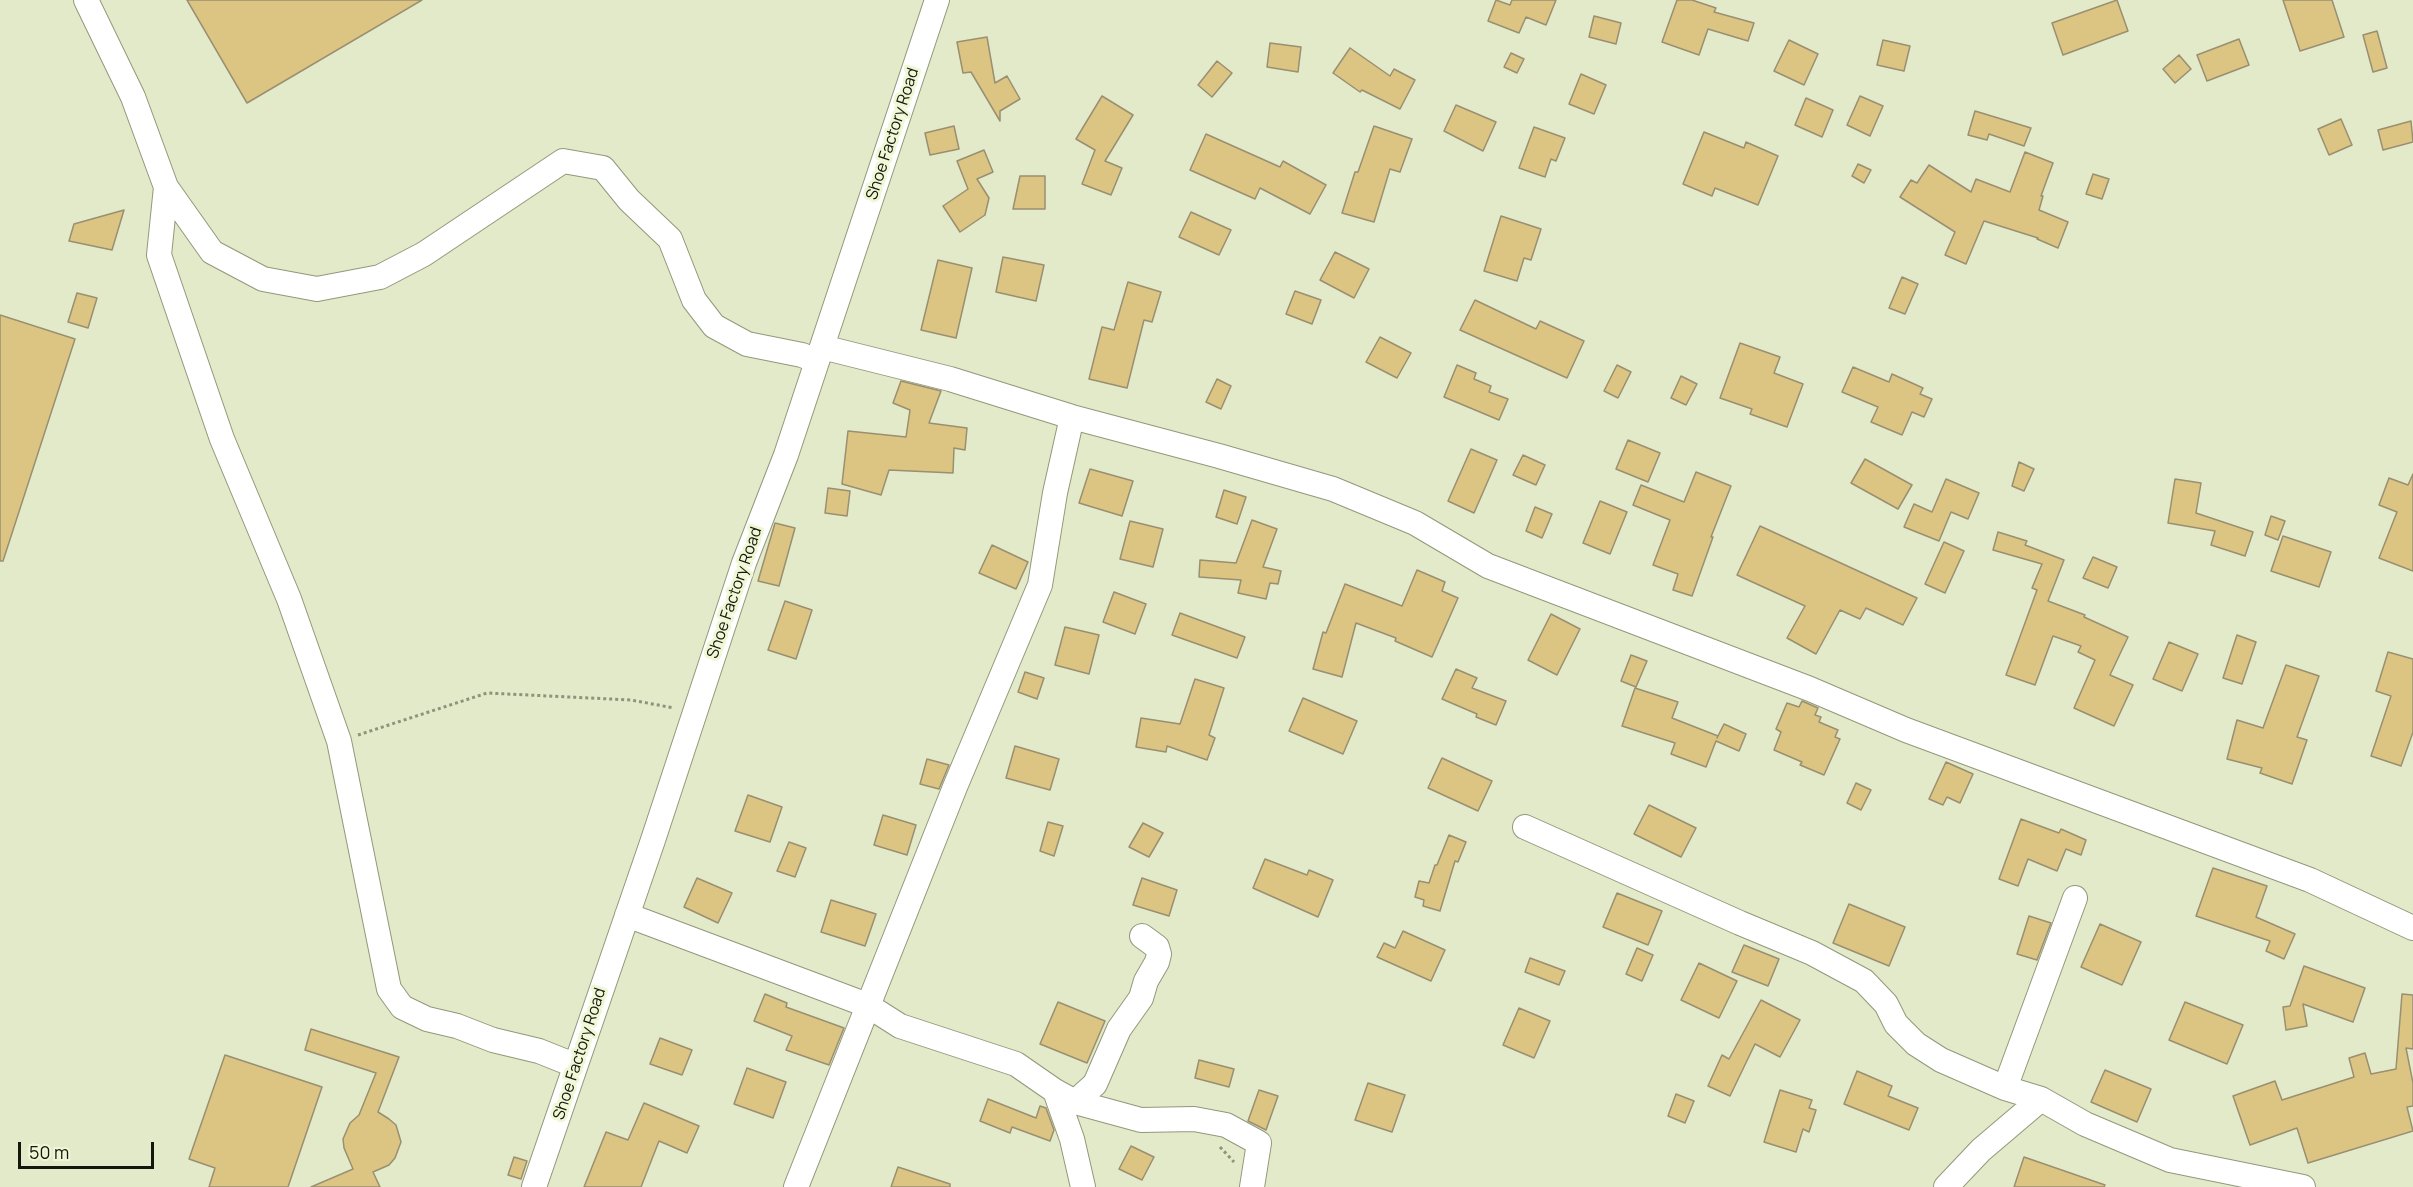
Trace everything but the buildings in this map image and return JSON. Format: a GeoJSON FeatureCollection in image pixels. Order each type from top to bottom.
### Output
{"type":"FeatureCollection","features":[{"type":"Feature","properties":{"kind":"street"},"geometry":{"type":"LineString","coordinates":[[86,0],[133,97],[166,187],[212,252],[263,279],[317,289],[381,277],[424,254],[563,161],[603,168],[629,201],[670,239],[694,300],[714,326],[747,344],[802,355],[820,354],[950,380],[1072,417],[1333,489],[1415,523],[1488,566],[1810,689],[1906,730],[2310,880],[2413,928]]}},
{"type":"Feature","properties":{"kind":"street","name":"Shoe Factory Road"},"geometry":{"type":"LineString","coordinates":[[534,1187],[744,563],[786,455],[937,0]]}},
{"type":"Feature","properties":{"kind":"street"},"geometry":{"type":"LineString","coordinates":[[166,187],[159,255],[222,439],[289,599],[339,741],[389,989],[402,1007],[427,1019],[457,1026],[493,1040],[539,1051],[574,1065]]}},
{"type":"Feature","properties":{"kind":"street"},"geometry":{"type":"LineString","coordinates":[[796,1187],[867,1005],[1040,585],[1055,493],[1072,417]]}},
{"type":"Feature","properties":{"kind":"street"},"geometry":{"type":"LineString","coordinates":[[1525,827],[1812,953],[1864,981],[1886,1004],[1896,1024],[1916,1044],[1941,1060],[2005,1088],[2041,1099],[2085,1124],[2170,1160],[2303,1187]]}},
{"type":"Feature","properties":{"kind":"street"},"geometry":{"type":"LineString","coordinates":[[2005,1088],[2076,898]]}},
{"type":"Feature","properties":{"kind":"street"},"geometry":{"type":"LineString","coordinates":[[627,915],[867,1005],[900,1026],[1016,1064],[1065,1097],[1141,1120],[1194,1119],[1226,1125],[1259,1143],[1252,1184]]}},
{"type":"Feature","properties":{"kind":"street"},"geometry":{"type":"LineString","coordinates":[[1065,1097],[1095,1084],[1119,1029],[1142,998],[1146,981],[1159,954],[1157,946],[1142,936]]}},
{"type":"Feature","properties":{"kind":"street"},"geometry":{"type":"LineString","coordinates":[[1065,1097],[1083,1187]]}},
{"type":"Feature","properties":{"kind":"street"},"geometry":{"type":"LineString","coordinates":[[1946,1187],[1981,1150],[2041,1099]]}},
{"type":"Feature","properties":{"kind":"path"},"geometry":{"type":"LineString","coordinates":[[339,741],[487,693],[631,700],[695,713]]}},
{"type":"Feature","properties":{"kind":"path"},"geometry":{"type":"LineString","coordinates":[[1194,1119],[1252,1184]]}}]}
